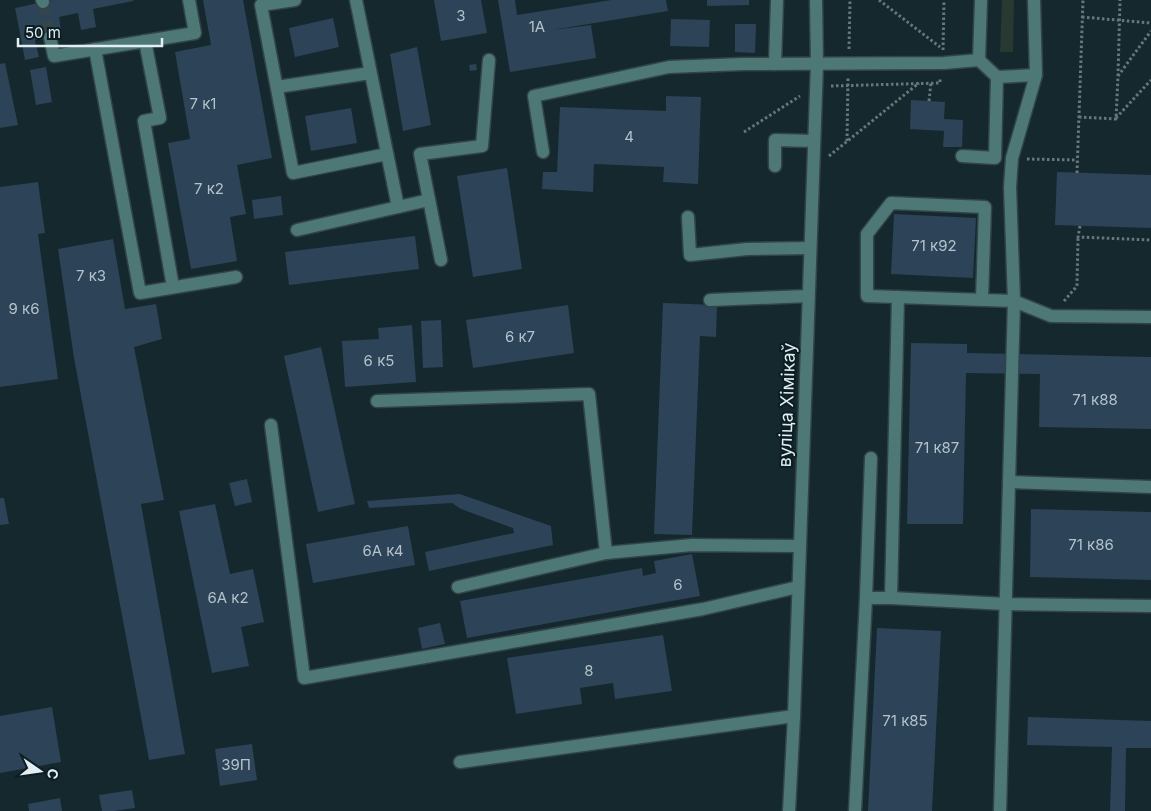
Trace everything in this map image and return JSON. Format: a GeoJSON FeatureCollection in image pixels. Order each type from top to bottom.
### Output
{"type":"FeatureCollection","features":[{"type":"Feature","properties":{"kind":"street"},"geometry":{"type":"LineString","coordinates":[[50,37],[54,56],[195,33],[189,0]]}},
{"type":"Feature","properties":{"kind":"street"},"geometry":{"type":"LineString","coordinates":[[295,0],[261,5],[293,173],[387,154]]}},
{"type":"Feature","properties":{"kind":"street"},"geometry":{"type":"LineString","coordinates":[[356,0],[398,208]]}},
{"type":"Feature","properties":{"kind":"street"},"geometry":{"type":"LineString","coordinates":[[774,64],[777,0]]}},
{"type":"Feature","properties":{"kind":"street","name":"вуліца Хімікаў"},"geometry":{"type":"LineString","coordinates":[[788,811],[794,716],[816,86],[816,0]]}},
{"type":"Feature","properties":{"kind":"street"},"geometry":{"type":"LineString","coordinates":[[979,60],[981,0]]}},
{"type":"Feature","properties":{"kind":"street"},"geometry":{"type":"LineString","coordinates":[[1000,811],[1014,300],[1010,187],[1012,159],[1036,76],[1034,0]]}},
{"type":"Feature","properties":{"kind":"street"},"geometry":{"type":"LineString","coordinates":[[145,41],[160,118],[144,121],[173,287]]}},
{"type":"Feature","properties":{"kind":"street"},"geometry":{"type":"LineString","coordinates":[[95,49],[140,293],[236,277]]}},
{"type":"Feature","properties":{"kind":"street"},"geometry":{"type":"LineString","coordinates":[[441,260],[420,154],[482,146],[489,60]]}},
{"type":"Feature","properties":{"kind":"street"},"geometry":{"type":"LineString","coordinates":[[543,152],[534,96],[669,67],[942,63],[979,60],[997,77],[1036,76]]}},
{"type":"Feature","properties":{"kind":"street"},"geometry":{"type":"LineString","coordinates":[[277,87],[370,73]]}},
{"type":"Feature","properties":{"kind":"street"},"geometry":{"type":"LineString","coordinates":[[962,156],[995,158],[997,77]]}},
{"type":"Feature","properties":{"kind":"street"},"geometry":{"type":"LineString","coordinates":[[775,166],[776,140],[814,140]]}},
{"type":"Feature","properties":{"kind":"street"},"geometry":{"type":"LineString","coordinates":[[297,230],[429,200]]}},
{"type":"Feature","properties":{"kind":"street"},"geometry":{"type":"LineString","coordinates":[[982,300],[985,208],[891,203],[867,234],[867,296],[982,300],[1014,300],[1051,316],[1151,317]]}},
{"type":"Feature","properties":{"kind":"street"},"geometry":{"type":"LineString","coordinates":[[688,217],[690,255],[747,249],[810,248]]}},
{"type":"Feature","properties":{"kind":"street"},"geometry":{"type":"LineString","coordinates":[[710,300],[808,296]]}},
{"type":"Feature","properties":{"kind":"street"},"geometry":{"type":"LineString","coordinates":[[891,598],[898,297]]}},
{"type":"Feature","properties":{"kind":"street"},"geometry":{"type":"LineString","coordinates":[[377,401],[589,394],[606,553]]}},
{"type":"Feature","properties":{"kind":"street"},"geometry":{"type":"LineString","coordinates":[[271,425],[304,678],[703,609],[798,587]]}},
{"type":"Feature","properties":{"kind":"street"},"geometry":{"type":"LineString","coordinates":[[854,811],[866,598],[870,458]]}},
{"type":"Feature","properties":{"kind":"street"},"geometry":{"type":"LineString","coordinates":[[1009,482],[1151,487]]}},
{"type":"Feature","properties":{"kind":"street"},"geometry":{"type":"LineString","coordinates":[[458,587],[606,553],[692,545],[800,546]]}},
{"type":"Feature","properties":{"kind":"street"},"geometry":{"type":"LineString","coordinates":[[866,598],[1006,604],[1151,606]]}},
{"type":"Feature","properties":{"kind":"street"},"geometry":{"type":"LineString","coordinates":[[460,762],[794,716]]}},
{"type":"Feature","properties":{"kind":"path"},"geometry":{"type":"LineString","coordinates":[[879,0],[943,50]]}},
{"type":"Feature","properties":{"kind":"path"},"geometry":{"type":"LineString","coordinates":[[744,132],[816,86],[940,83],[944,0]]}},
{"type":"Feature","properties":{"kind":"path"},"geometry":{"type":"LineString","coordinates":[[1077,173],[1083,0]]}},
{"type":"Feature","properties":{"kind":"path"},"geometry":{"type":"LineString","coordinates":[[1116,119],[1120,0]]}},
{"type":"Feature","properties":{"kind":"path"},"geometry":{"type":"LineString","coordinates":[[1082,17],[1151,23]]}},
{"type":"Feature","properties":{"kind":"path"},"geometry":{"type":"LineString","coordinates":[[1118,76],[1151,31]]}},
{"type":"Feature","properties":{"kind":"path"},"geometry":{"type":"LineString","coordinates":[[1116,119],[1151,80]]}},
{"type":"Feature","properties":{"kind":"path"},"geometry":{"type":"LineString","coordinates":[[929,101],[930,82]]}},
{"type":"Feature","properties":{"kind":"path"},"geometry":{"type":"LineString","coordinates":[[813,169],[920,83]]}},
{"type":"Feature","properties":{"kind":"path"},"geometry":{"type":"LineString","coordinates":[[1079,117],[1116,119]]}},
{"type":"Feature","properties":{"kind":"path"},"geometry":{"type":"LineString","coordinates":[[1012,159],[1076,160]]}},
{"type":"Feature","properties":{"kind":"path"},"geometry":{"type":"LineString","coordinates":[[1051,316],[1077,286],[1080,226]]}},
{"type":"Feature","properties":{"kind":"path"},"geometry":{"type":"LineString","coordinates":[[1078,237],[1151,240]]}},
{"type":"Feature","properties":{"kind":"green space"},"geometry":{"type":"Polygon","coordinates":[[[1002,0],[1014,0],[1013,52],[1000,52],[1002,0]]]}},
{"type":"Feature","properties":{"kind":"building"},"geometry":{"type":"Polygon","coordinates":[[[52,0],[133,1],[93,9],[96,27],[81,30],[78,13],[59,17],[62,35],[35,40],[39,57],[25,60],[15,8],[52,0]]]}},
{"type":"Feature","properties":{"kind":"building"},"geometry":{"type":"Polygon","coordinates":[[[203,0],[243,0],[272,158],[237,165],[246,214],[230,217],[237,261],[191,269],[168,143],[190,139],[175,52],[211,45],[203,0]]]}},
{"type":"Feature","properties":{"kind":"building"},"geometry":{"type":"Polygon","coordinates":[[[434,0],[481,0],[487,33],[441,41],[434,0]]]}},
{"type":"Feature","properties":{"kind":"building"},"geometry":{"type":"Polygon","coordinates":[[[498,0],[515,0],[517,15],[611,0],[666,0],[668,11],[552,30],[591,25],[596,58],[510,72],[498,0]]]}},
{"type":"Feature","properties":{"kind":"building"},"geometry":{"type":"Polygon","coordinates":[[[707,0],[749,0],[749,5],[707,6],[707,0]]]}},
{"type":"Feature","properties":{"kind":"building"},"geometry":{"type":"Polygon","coordinates":[[[333,18],[339,47],[295,57],[289,28],[333,18]]]}},
{"type":"Feature","properties":{"kind":"building"},"geometry":{"type":"Polygon","coordinates":[[[671,19],[710,20],[709,47],[670,46],[671,19]]]}},
{"type":"Feature","properties":{"kind":"building"},"geometry":{"type":"Polygon","coordinates":[[[735,24],[756,24],[755,53],[735,52],[735,24]]]}},
{"type":"Feature","properties":{"kind":"building"},"geometry":{"type":"Polygon","coordinates":[[[417,47],[431,125],[403,131],[390,54],[417,47]]]}},
{"type":"Feature","properties":{"kind":"building"},"geometry":{"type":"Polygon","coordinates":[[[5,63],[18,125],[0,128],[0,64],[5,63]]]}},
{"type":"Feature","properties":{"kind":"building"},"geometry":{"type":"Polygon","coordinates":[[[476,64],[477,70],[470,71],[469,65],[476,64]]]}},
{"type":"Feature","properties":{"kind":"building"},"geometry":{"type":"Polygon","coordinates":[[[46,67],[52,102],[36,105],[30,70],[46,67]]]}},
{"type":"Feature","properties":{"kind":"building"},"geometry":{"type":"Polygon","coordinates":[[[666,96],[701,97],[698,184],[663,182],[664,167],[594,164],[593,192],[542,189],[543,172],[557,172],[560,107],[666,111],[666,96]]]}},
{"type":"Feature","properties":{"kind":"building"},"geometry":{"type":"Polygon","coordinates":[[[911,100],[945,102],[944,119],[963,120],[962,147],[943,147],[944,131],[910,129],[911,100]]]}},
{"type":"Feature","properties":{"kind":"building"},"geometry":{"type":"Polygon","coordinates":[[[351,108],[357,143],[311,151],[305,116],[351,108]]]}},
{"type":"Feature","properties":{"kind":"building"},"geometry":{"type":"Polygon","coordinates":[[[507,168],[522,269],[473,277],[457,176],[507,168]]]}},
{"type":"Feature","properties":{"kind":"building"},"geometry":{"type":"Polygon","coordinates":[[[1057,172],[1151,175],[1151,228],[1055,225],[1057,172]]]}},
{"type":"Feature","properties":{"kind":"building"},"geometry":{"type":"Polygon","coordinates":[[[38,182],[45,233],[38,234],[58,379],[0,387],[0,187],[38,182]]]}},
{"type":"Feature","properties":{"kind":"building"},"geometry":{"type":"Polygon","coordinates":[[[281,196],[283,215],[254,219],[252,200],[281,196]]]}},
{"type":"Feature","properties":{"kind":"building"},"geometry":{"type":"Polygon","coordinates":[[[894,214],[976,218],[973,278],[891,274],[894,214]]]}},
{"type":"Feature","properties":{"kind":"building"},"geometry":{"type":"Polygon","coordinates":[[[415,236],[419,269],[289,285],[285,252],[415,236]]]}},
{"type":"Feature","properties":{"kind":"building"},"geometry":{"type":"Polygon","coordinates":[[[113,239],[125,309],[156,304],[162,339],[134,347],[164,500],[141,504],[185,754],[149,760],[74,358],[58,249],[113,239]]]}},
{"type":"Feature","properties":{"kind":"building"},"geometry":{"type":"Polygon","coordinates":[[[663,303],[717,305],[716,337],[700,336],[692,535],[654,534],[663,303]]]}},
{"type":"Feature","properties":{"kind":"building"},"geometry":{"type":"Polygon","coordinates":[[[568,305],[574,353],[473,368],[466,320],[568,305]]]}},
{"type":"Feature","properties":{"kind":"building"},"geometry":{"type":"Polygon","coordinates":[[[441,320],[443,367],[423,368],[421,321],[441,320]]]}},
{"type":"Feature","properties":{"kind":"building"},"geometry":{"type":"Polygon","coordinates":[[[412,325],[416,382],[345,387],[342,341],[379,339],[378,328],[412,325]]]}},
{"type":"Feature","properties":{"kind":"building"},"geometry":{"type":"Polygon","coordinates":[[[911,343],[967,344],[967,353],[1151,357],[1151,429],[1039,427],[1040,374],[966,373],[963,524],[907,524],[911,343]]]}},
{"type":"Feature","properties":{"kind":"building"},"geometry":{"type":"Polygon","coordinates":[[[321,347],[355,504],[318,512],[284,356],[321,347]]]}},
{"type":"Feature","properties":{"kind":"building"},"geometry":{"type":"Polygon","coordinates":[[[247,479],[252,502],[235,506],[229,483],[247,479]]]}},
{"type":"Feature","properties":{"kind":"building"},"geometry":{"type":"Polygon","coordinates":[[[460,494],[551,526],[553,545],[429,571],[425,552],[514,533],[513,528],[461,509],[452,503],[369,508],[367,501],[460,494]]]}},
{"type":"Feature","properties":{"kind":"building"},"geometry":{"type":"Polygon","coordinates":[[[0,498],[4,498],[9,524],[0,525],[0,498]]]}},
{"type":"Feature","properties":{"kind":"building"},"geometry":{"type":"Polygon","coordinates":[[[215,504],[230,574],[253,569],[264,622],[241,627],[249,666],[212,673],[179,511],[215,504]]]}},
{"type":"Feature","properties":{"kind":"building"},"geometry":{"type":"Polygon","coordinates":[[[1031,509],[1151,512],[1151,580],[1030,577],[1031,509]]]}},
{"type":"Feature","properties":{"kind":"building"},"geometry":{"type":"Polygon","coordinates":[[[408,526],[415,565],[313,583],[306,544],[408,526]]]}},
{"type":"Feature","properties":{"kind":"building"},"geometry":{"type":"Polygon","coordinates":[[[692,554],[700,596],[467,638],[460,601],[642,568],[643,576],[656,573],[654,561],[692,554]]]}},
{"type":"Feature","properties":{"kind":"building"},"geometry":{"type":"Polygon","coordinates":[[[440,623],[445,644],[422,649],[418,628],[440,623]]]}},
{"type":"Feature","properties":{"kind":"building"},"geometry":{"type":"Polygon","coordinates":[[[877,628],[941,631],[932,811],[868,811],[877,628]]]}},
{"type":"Feature","properties":{"kind":"building"},"geometry":{"type":"Polygon","coordinates":[[[663,635],[672,691],[615,699],[613,683],[580,688],[582,704],[516,714],[507,658],[663,635]]]}},
{"type":"Feature","properties":{"kind":"building"},"geometry":{"type":"Polygon","coordinates":[[[52,707],[61,762],[0,773],[0,716],[52,707]]]}},
{"type":"Feature","properties":{"kind":"building"},"geometry":{"type":"Polygon","coordinates":[[[1028,717],[1151,721],[1151,748],[1126,748],[1125,811],[1110,811],[1112,747],[1027,745],[1028,717]]]}},
{"type":"Feature","properties":{"kind":"building"},"geometry":{"type":"Polygon","coordinates":[[[252,744],[257,780],[220,786],[215,749],[252,744]]]}},
{"type":"Feature","properties":{"kind":"building"},"geometry":{"type":"Polygon","coordinates":[[[132,790],[135,808],[102,811],[99,795],[132,790]]]}},
{"type":"Feature","properties":{"kind":"building"},"geometry":{"type":"Polygon","coordinates":[[[60,798],[62,811],[29,811],[28,804],[60,798]]]}},
{"type":"Feature","properties":{"kind":"tunnel"},"geometry":{"type":"LineString","coordinates":[[43,2],[50,37]]}}]}
